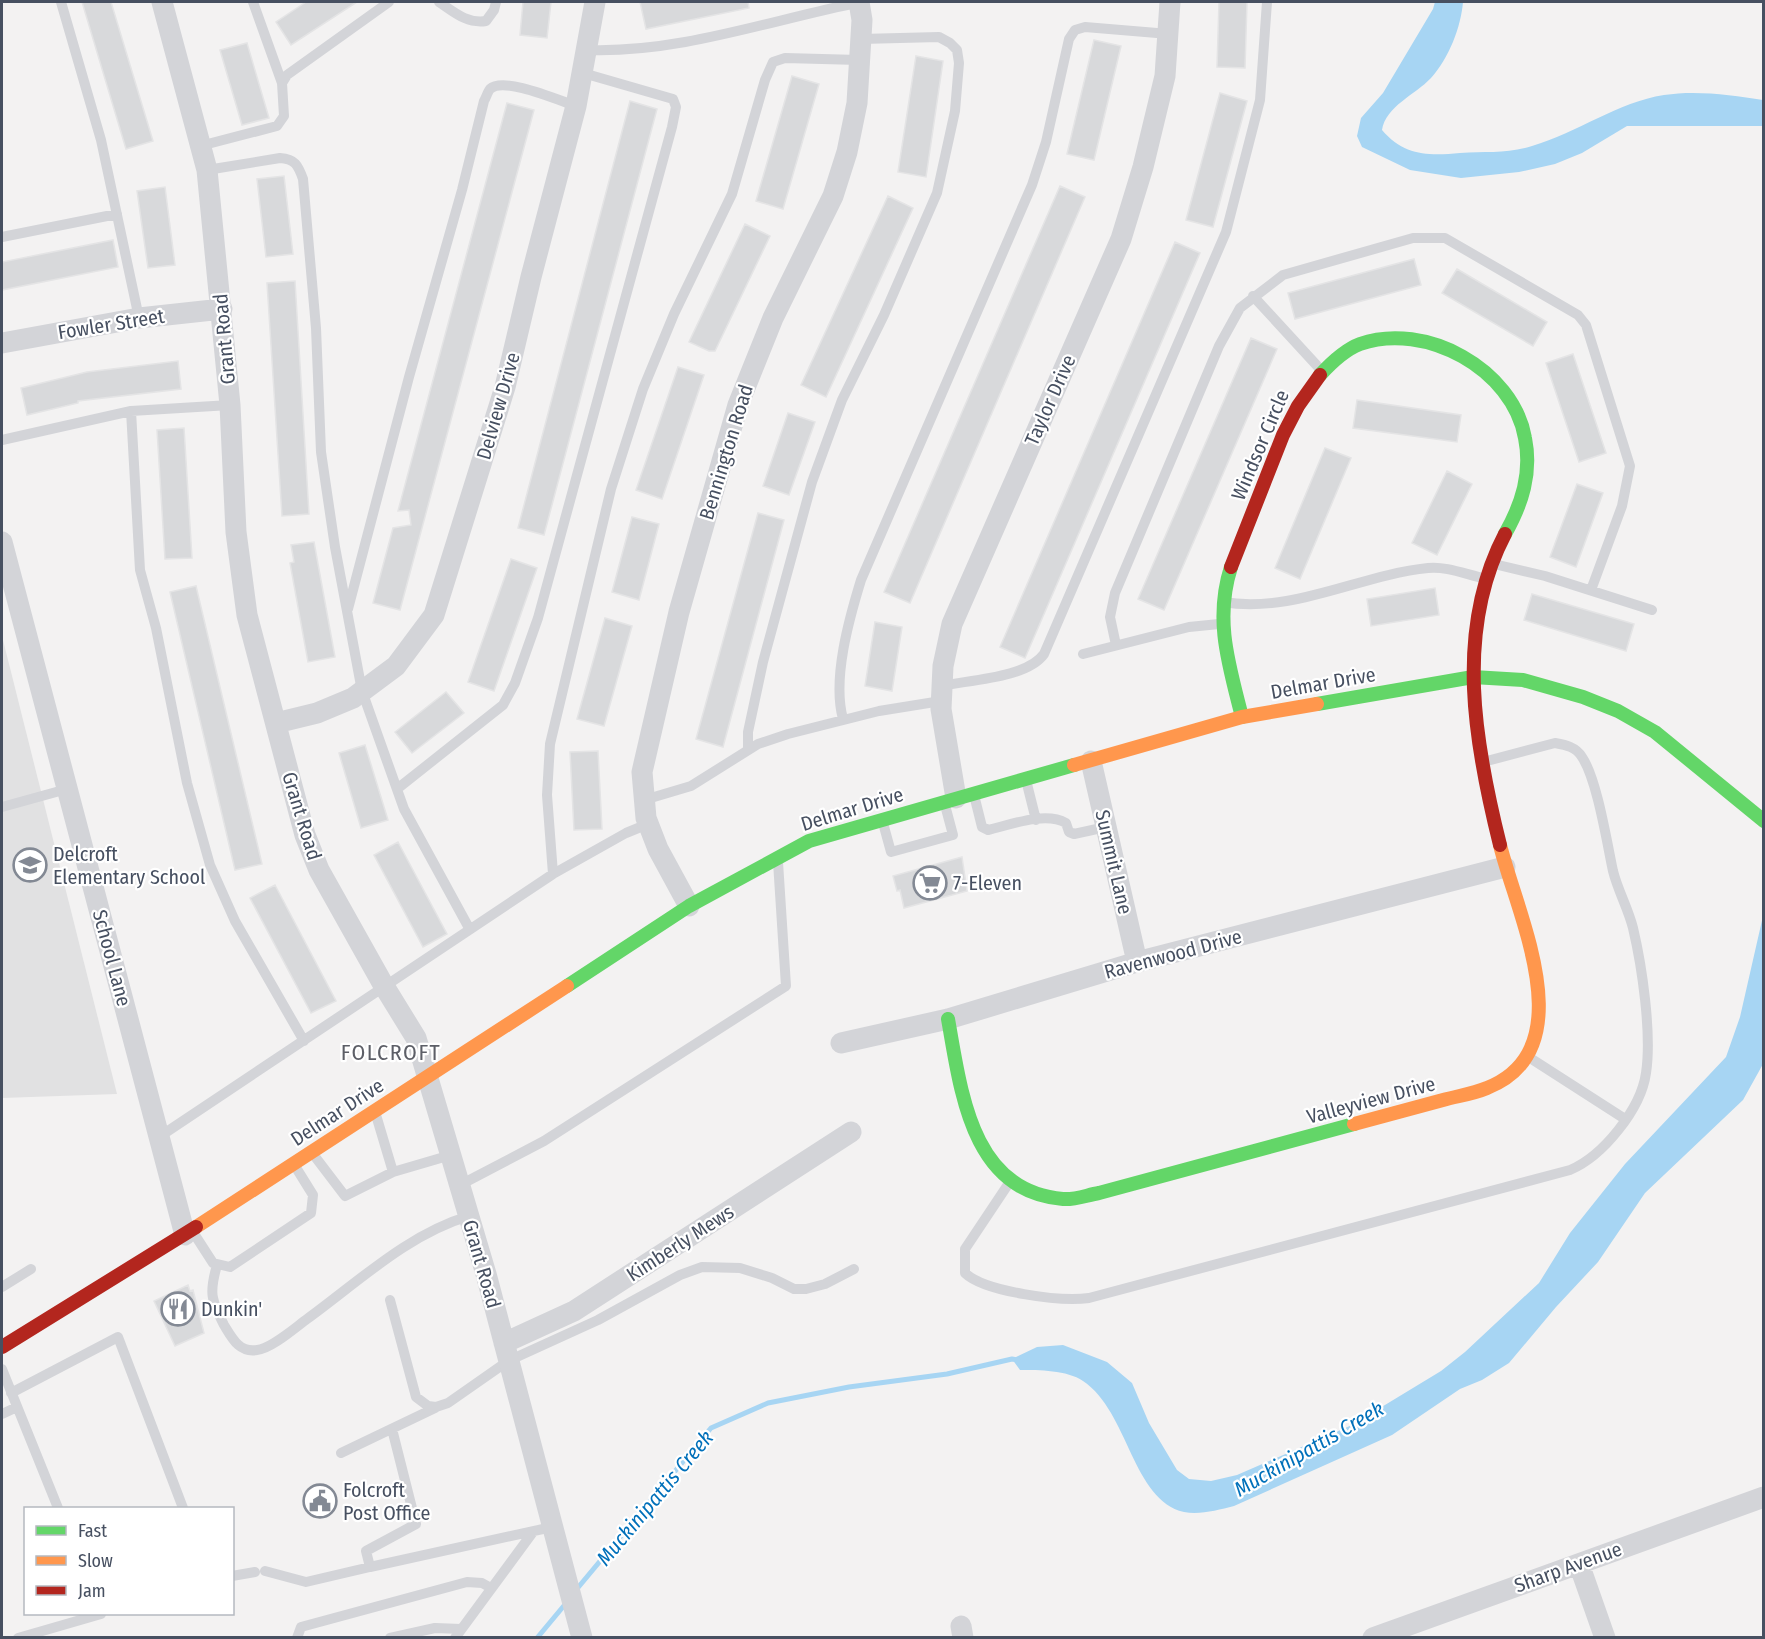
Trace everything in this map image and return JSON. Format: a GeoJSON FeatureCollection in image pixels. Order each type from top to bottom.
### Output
{"type":"FeatureCollection","features":[{"type":"Feature","properties":{"kind":"street","name":"Delview Drive"},"geometry":{"type":"LineString","coordinates":[[276,723],[317,712],[353,698],[396,666],[434,615],[506,387],[531,277],[576,106],[595,2]]}},
{"type":"Feature","properties":{"kind":"street","name":"Bennington Road"},"geometry":{"type":"LineString","coordinates":[[689,906],[658,849],[648,824],[642,772],[682,601],[738,405],[773,318],[833,196],[847,152],[857,103],[862,2]]}},
{"type":"Feature","properties":{"kind":"street","name":"Taylor Drive"},"geometry":{"type":"LineString","coordinates":[[958,797],[940,694],[951,624],[1121,239],[1143,167],[1166,76],[1170,2]]}},
{"type":"Feature","properties":{"kind":"street","name":"Grant Road"},"geometry":{"type":"LineString","coordinates":[[166,3],[207,170],[230,405],[236,532],[247,615],[305,835],[319,870],[416,1038],[469,1216],[506,1352],[542,1530],[570,1596],[582,1638]]}},
{"type":"Feature","properties":{"kind":"street","name":"Fowler Street"},"geometry":{"type":"LineString","coordinates":[[2,343],[139,318],[222,309]]}},
{"type":"Feature","properties":{"kind":"street","name":"Windsor Circle"},"geometry":{"type":"LineString","coordinates":[[1242,717],[1226,652],[1222,624],[1223,602],[1232,564],[1283,433],[1305,390],[1321,370],[1357,345],[1411,339],[1448,350],[1491,378],[1509,398],[1521,419],[1527,441],[1523,491],[1491,563],[1473,677]]}},
{"type":"Feature","properties":{"kind":"street","name":"School Lane"},"geometry":{"type":"LineString","coordinates":[[2,542],[159,1137],[188,1232]]}},
{"type":"Feature","properties":{"kind":"street","name":"Delmar Drive"},"geometry":{"type":"LineString","coordinates":[[2,1347],[294,1164],[689,906],[809,841],[1242,717],[1473,677],[1523,680],[1583,697],[1618,711],[1655,732],[1764,821]]}},
{"type":"Feature","properties":{"kind":"street","name":"Valleyview Drive"},"geometry":{"type":"LineString","coordinates":[[948,1019],[972,1131],[987,1158],[1010,1180],[1039,1196],[1053,1198],[1066,1199],[1099,1193],[1488,1088],[1509,1078],[1526,1055],[1540,1019],[1541,990],[1535,958],[1505,867],[1475,722],[1473,677]]}},
{"type":"Feature","properties":{"kind":"street","name":"Summit Lane"},"geometry":{"type":"LineString","coordinates":[[1091,761],[1137,962]]}},
{"type":"Feature","properties":{"kind":"street","name":"Ravenwood Drive"},"geometry":{"type":"LineString","coordinates":[[841,1043],[948,1019],[1137,962],[1505,867]]}},
{"type":"Feature","properties":{"kind":"street","name":"Kimberly Mews"},"geometry":{"type":"LineString","coordinates":[[506,1352],[574,1311],[851,1132]]}},
{"type":"Feature","properties":{"kind":"street","name":"Sharp Avenue"},"geometry":{"type":"LineString","coordinates":[[1373,1638],[1764,1497]]}},
{"type":"Feature","properties":{"kind":"street"},"geometry":{"type":"LineString","coordinates":[[1579,1564],[1605,1638]]}},
{"type":"Feature","properties":{"kind":"lane"},"geometry":{"type":"LineString","coordinates":[[61,2],[101,140],[139,318]]}},
{"type":"Feature","properties":{"kind":"lane"},"geometry":{"type":"LineString","coordinates":[[200,147],[278,126],[284,116],[282,83],[253,2]]}},
{"type":"Feature","properties":{"kind":"lane"},"geometry":{"type":"LineString","coordinates":[[282,83],[287,75],[389,2]]}},
{"type":"Feature","properties":{"kind":"lane"},"geometry":{"type":"LineString","coordinates":[[439,2],[462,18],[476,22],[486,21],[494,10],[496,2]]}},
{"type":"Feature","properties":{"kind":"lane"},"geometry":{"type":"LineString","coordinates":[[588,50],[619,51],[664,47],[862,2]]}},
{"type":"Feature","properties":{"kind":"lane"},"geometry":{"type":"LineString","coordinates":[[644,800],[691,786],[768,740],[940,694],[1037,664],[1044,654],[1226,232],[1260,99],[1268,2]]}},
{"type":"Feature","properties":{"kind":"lane"},"geometry":{"type":"LineString","coordinates":[[843,719],[839,692],[854,604],[861,580],[1032,185],[1046,142],[1070,39],[1075,30],[1085,27],[1168,34]]}},
{"type":"Feature","properties":{"kind":"lane"},"geometry":{"type":"LineString","coordinates":[[748,750],[748,732],[763,662],[812,482],[842,400],[884,315],[937,193],[955,111],[959,63],[957,50],[950,43],[939,37],[861,39]]}},
{"type":"Feature","properties":{"kind":"lane"},"geometry":{"type":"LineString","coordinates":[[553,874],[547,795],[550,744],[611,489],[643,389],[674,314],[732,194],[765,80],[773,62],[785,58],[860,60]]}},
{"type":"Feature","properties":{"kind":"lane"},"geometry":{"type":"LineString","coordinates":[[397,789],[503,705],[515,683],[538,618],[672,127],[676,107],[673,99],[583,73]]}},
{"type":"Feature","properties":{"kind":"lane"},"geometry":{"type":"LineString","coordinates":[[348,611],[484,101],[490,89],[498,85],[510,85],[576,106]]}},
{"type":"Feature","properties":{"kind":"lane"},"geometry":{"type":"LineString","coordinates":[[207,170],[280,158],[292,159],[298,165],[303,179],[316,328],[321,452],[334,547],[362,691],[404,809],[469,928]]}},
{"type":"Feature","properties":{"kind":"lane"},"geometry":{"type":"LineString","coordinates":[[2,237],[117,214]]}},
{"type":"Feature","properties":{"kind":"lane"},"geometry":{"type":"LineString","coordinates":[[1116,645],[1110,617],[1115,593],[1219,346],[1240,308],[1283,275],[1392,244],[1429,236],[1445,238],[1578,315],[1586,325],[1630,466],[1622,507],[1591,590]]}},
{"type":"Feature","properties":{"kind":"lane"},"geometry":{"type":"LineString","coordinates":[[1253,296],[1321,370]]}},
{"type":"Feature","properties":{"kind":"lane"},"geometry":{"type":"LineString","coordinates":[[2,440],[131,411],[230,405]]}},
{"type":"Feature","properties":{"kind":"lane"},"geometry":{"type":"LineString","coordinates":[[131,411],[140,570],[156,628],[187,783],[210,866],[235,921],[304,1041]]}},
{"type":"Feature","properties":{"kind":"lane"},"geometry":{"type":"LineString","coordinates":[[1491,563],[1591,590],[1652,610]]}},
{"type":"Feature","properties":{"kind":"lane"},"geometry":{"type":"LineString","coordinates":[[1223,602],[1254,606],[1275,604],[1375,578],[1428,568],[1445,568],[1487,579]]}},
{"type":"Feature","properties":{"kind":"lane"},"geometry":{"type":"LineString","coordinates":[[1083,654],[1189,627],[1222,624]]}},
{"type":"Feature","properties":{"kind":"lane"},"geometry":{"type":"LineString","coordinates":[[1010,1180],[965,1249],[965,1273],[972,1280],[1071,1301],[1570,1170],[1596,1156],[1625,1119],[1642,1090],[1648,1055],[1642,981],[1632,927],[1615,877],[1598,803],[1584,760],[1574,748],[1555,743],[1483,762]]}},
{"type":"Feature","properties":{"kind":"lane"},"geometry":{"type":"LineString","coordinates":[[1026,779],[1036,820]]}},
{"type":"Feature","properties":{"kind":"lane"},"geometry":{"type":"LineString","coordinates":[[2,807],[67,789]]}},
{"type":"Feature","properties":{"kind":"lane"},"geometry":{"type":"LineString","coordinates":[[882,820],[891,852],[953,835],[958,797]]}},
{"type":"Feature","properties":{"kind":"lane"},"geometry":{"type":"LineString","coordinates":[[958,797],[982,827],[988,830],[1036,820],[1060,820],[1066,823],[1069,832],[1074,834],[1106,826]]}},
{"type":"Feature","properties":{"kind":"lane"},"geometry":{"type":"LineString","coordinates":[[159,1137],[553,874],[626,833],[648,824]]}},
{"type":"Feature","properties":{"kind":"lane"},"geometry":{"type":"LineString","coordinates":[[460,1185],[544,1141],[786,986],[777,858]]}},
{"type":"Feature","properties":{"kind":"lane"},"geometry":{"type":"LineString","coordinates":[[1526,1055],[1625,1119]]}},
{"type":"Feature","properties":{"kind":"lane"},"geometry":{"type":"LineString","coordinates":[[375,1111],[393,1172]]}},
{"type":"Feature","properties":{"kind":"lane"},"geometry":{"type":"LineString","coordinates":[[311,1152],[345,1196],[393,1172],[451,1155]]}},
{"type":"Feature","properties":{"kind":"lane"},"geometry":{"type":"LineString","coordinates":[[188,1232],[213,1263],[230,1267],[311,1213],[313,1195],[294,1164]]}},
{"type":"Feature","properties":{"kind":"lane"},"geometry":{"type":"LineString","coordinates":[[217,1264],[211,1298],[235,1343],[244,1350],[259,1351],[285,1335],[418,1238],[449,1222],[469,1216]]}},
{"type":"Feature","properties":{"kind":"lane"},"geometry":{"type":"LineString","coordinates":[[341,1453],[448,1403],[506,1352],[598,1320],[680,1275],[702,1267],[740,1268],[772,1278],[794,1289],[806,1289],[825,1284],[854,1269]]}},
{"type":"Feature","properties":{"kind":"lane"},"geometry":{"type":"LineString","coordinates":[[2,1287],[31,1269]]}},
{"type":"Feature","properties":{"kind":"lane"},"geometry":{"type":"LineString","coordinates":[[390,1299],[416,1397],[422,1403],[436,1407]]}},
{"type":"Feature","properties":{"kind":"lane"},"geometry":{"type":"LineString","coordinates":[[11,1393],[118,1337],[182,1507]]}},
{"type":"Feature","properties":{"kind":"lane"},"geometry":{"type":"LineString","coordinates":[[2,1370],[57,1507]]}},
{"type":"Feature","properties":{"kind":"lane"},"geometry":{"type":"LineString","coordinates":[[2,1414],[17,1407]]}},
{"type":"Feature","properties":{"kind":"lane"},"geometry":{"type":"LineString","coordinates":[[370,1567],[366,1551],[416,1524],[392,1429]]}},
{"type":"Feature","properties":{"kind":"lane"},"geometry":{"type":"LineString","coordinates":[[234,1576],[260,1572],[306,1582],[542,1530]]}},
{"type":"Feature","properties":{"kind":"lane"},"geometry":{"type":"LineString","coordinates":[[390,1638],[435,1628],[458,1633],[491,1588],[542,1530]]}},
{"type":"Feature","properties":{"kind":"lane"},"geometry":{"type":"LineString","coordinates":[[297,1638],[301,1627],[467,1582],[482,1583],[491,1588]]}},
{"type":"Feature","properties":{"kind":"lane"},"geometry":{"type":"LineString","coordinates":[[18,1638],[98,1615]]}},
{"type":"Feature","properties":{"kind":"shaded area","name":"Delcroft Elementary School"},"geometry":{"type":"Polygon","coordinates":[[[2,636],[117,1094],[2,1098],[2,636]]]}},
{"type":"Feature","properties":{"kind":"water"},"geometry":{"type":"Polygon","coordinates":[[[1435,2],[1463,2],[1460,22],[1453,42],[1431,78],[1395,107],[1382,130],[1390,139],[1408,149],[1427,154],[1438,154],[1523,149],[1565,134],[1630,104],[1664,95],[1689,93],[1763,100],[1763,126],[1627,126],[1582,153],[1555,164],[1519,172],[1461,178],[1410,170],[1362,147],[1357,136],[1361,118],[1383,93],[1435,2]]]}},
{"type":"Feature","properties":{"kind":"water"},"geometry":{"type":"Polygon","coordinates":[[[1763,916],[1763,1064],[1743,1100],[1645,1193],[1598,1262],[1509,1363],[1482,1380],[1460,1389],[1392,1435],[1234,1506],[1203,1512],[1184,1512],[1167,1504],[1153,1491],[1141,1473],[1111,1413],[1098,1395],[1083,1381],[1061,1373],[1020,1370],[1012,1359],[1037,1347],[1063,1345],[1107,1362],[1132,1383],[1149,1423],[1177,1470],[1189,1479],[1211,1481],[1237,1475],[1352,1425],[1441,1371],[1465,1352],[1539,1283],[1570,1233],[1625,1164],[1726,1057],[1740,1017],[1763,916]]]}},
{"type":"Feature","properties":{"kind":"building"},"geometry":{"type":"Polygon","coordinates":[[[82,2],[111,2],[153,141],[126,149],[82,2]]]}},
{"type":"Feature","properties":{"kind":"building"},"geometry":{"type":"Polygon","coordinates":[[[306,2],[357,2],[291,45],[276,22],[306,2]]]}},
{"type":"Feature","properties":{"kind":"building"},"geometry":{"type":"Polygon","coordinates":[[[523,2],[551,2],[547,38],[520,35],[523,2]]]}},
{"type":"Feature","properties":{"kind":"building"},"geometry":{"type":"Polygon","coordinates":[[[640,2],[748,2],[749,8],[646,29],[640,2]]]}},
{"type":"Feature","properties":{"kind":"building"},"geometry":{"type":"Polygon","coordinates":[[[1219,2],[1247,2],[1245,68],[1217,67],[1219,2]]]}},
{"type":"Feature","properties":{"kind":"building"},"geometry":{"type":"Polygon","coordinates":[[[1094,40],[1121,46],[1094,160],[1067,154],[1094,40]]]}},
{"type":"Feature","properties":{"kind":"building"},"geometry":{"type":"Polygon","coordinates":[[[247,43],[269,118],[242,125],[220,50],[247,43]]]}},
{"type":"Feature","properties":{"kind":"building"},"geometry":{"type":"Polygon","coordinates":[[[916,56],[943,61],[926,177],[898,172],[916,56]]]}},
{"type":"Feature","properties":{"kind":"building"},"geometry":{"type":"Polygon","coordinates":[[[792,76],[819,84],[783,209],[756,201],[792,76]]]}},
{"type":"Feature","properties":{"kind":"building"},"geometry":{"type":"Polygon","coordinates":[[[1220,93],[1247,101],[1213,227],[1186,220],[1220,93]]]}},
{"type":"Feature","properties":{"kind":"building"},"geometry":{"type":"Polygon","coordinates":[[[630,101],[657,109],[544,535],[518,528],[630,101]]]}},
{"type":"Feature","properties":{"kind":"building"},"geometry":{"type":"Polygon","coordinates":[[[507,103],[534,110],[400,610],[373,603],[393,528],[411,525],[409,510],[398,511],[507,103]]]}},
{"type":"Feature","properties":{"kind":"building"},"geometry":{"type":"Polygon","coordinates":[[[284,176],[293,254],[266,257],[257,179],[284,176]]]}},
{"type":"Feature","properties":{"kind":"building"},"geometry":{"type":"Polygon","coordinates":[[[1060,186],[1085,197],[910,603],[884,592],[1060,186]]]}},
{"type":"Feature","properties":{"kind":"building"},"geometry":{"type":"Polygon","coordinates":[[[165,187],[175,265],[148,268],[137,191],[165,187]]]}},
{"type":"Feature","properties":{"kind":"building"},"geometry":{"type":"Polygon","coordinates":[[[888,196],[913,208],[826,397],[801,385],[888,196]]]}},
{"type":"Feature","properties":{"kind":"building"},"geometry":{"type":"Polygon","coordinates":[[[745,224],[770,236],[715,351],[709,351],[689,342],[745,224]]]}},
{"type":"Feature","properties":{"kind":"building"},"geometry":{"type":"Polygon","coordinates":[[[113,240],[118,267],[2,290],[2,262],[113,240]]]}},
{"type":"Feature","properties":{"kind":"building"},"geometry":{"type":"Polygon","coordinates":[[[1175,242],[1200,253],[1025,658],[1000,647],[1175,242]]]}},
{"type":"Feature","properties":{"kind":"building"},"geometry":{"type":"Polygon","coordinates":[[[1414,259],[1421,285],[1295,319],[1288,293],[1414,259]]]}},
{"type":"Feature","properties":{"kind":"building"},"geometry":{"type":"Polygon","coordinates":[[[1457,269],[1547,322],[1533,346],[1442,293],[1457,269]]]}},
{"type":"Feature","properties":{"kind":"building"},"geometry":{"type":"Polygon","coordinates":[[[295,281],[309,514],[282,516],[267,283],[295,281]]]}},
{"type":"Feature","properties":{"kind":"building"},"geometry":{"type":"Polygon","coordinates":[[[1251,338],[1277,349],[1164,610],[1138,599],[1251,338]]]}},
{"type":"Feature","properties":{"kind":"building"},"geometry":{"type":"Polygon","coordinates":[[[1573,354],[1606,453],[1579,462],[1546,363],[1573,354]]]}},
{"type":"Feature","properties":{"kind":"building"},"geometry":{"type":"Polygon","coordinates":[[[178,361],[181,389],[78,401],[78,403],[27,415],[21,388],[87,372],[178,361]]]}},
{"type":"Feature","properties":{"kind":"building"},"geometry":{"type":"Polygon","coordinates":[[[678,367],[704,375],[662,499],[636,490],[678,367]]]}},
{"type":"Feature","properties":{"kind":"building"},"geometry":{"type":"Polygon","coordinates":[[[1357,400],[1461,415],[1457,442],[1353,428],[1357,400]]]}},
{"type":"Feature","properties":{"kind":"building"},"geometry":{"type":"Polygon","coordinates":[[[788,413],[815,422],[789,495],[763,486],[788,413]]]}},
{"type":"Feature","properties":{"kind":"building"},"geometry":{"type":"Polygon","coordinates":[[[184,428],[192,558],[165,559],[157,430],[184,428]]]}},
{"type":"Feature","properties":{"kind":"building"},"geometry":{"type":"Polygon","coordinates":[[[1325,448],[1351,458],[1300,579],[1275,568],[1325,448]]]}},
{"type":"Feature","properties":{"kind":"building"},"geometry":{"type":"Polygon","coordinates":[[[1447,471],[1472,484],[1437,555],[1412,543],[1447,471]]]}},
{"type":"Feature","properties":{"kind":"building"},"geometry":{"type":"Polygon","coordinates":[[[1577,484],[1603,493],[1576,567],[1550,557],[1577,484]]]}},
{"type":"Feature","properties":{"kind":"building"},"geometry":{"type":"Polygon","coordinates":[[[758,513],[784,520],[723,747],[696,739],[758,513]]]}},
{"type":"Feature","properties":{"kind":"building"},"geometry":{"type":"Polygon","coordinates":[[[632,517],[659,524],[639,600],[612,592],[632,517]]]}},
{"type":"Feature","properties":{"kind":"building"},"geometry":{"type":"Polygon","coordinates":[[[314,542],[335,657],[308,662],[290,563],[294,562],[291,545],[314,542]]]}},
{"type":"Feature","properties":{"kind":"building"},"geometry":{"type":"Polygon","coordinates":[[[511,559],[537,568],[494,691],[468,682],[511,559]]]}},
{"type":"Feature","properties":{"kind":"building"},"geometry":{"type":"Polygon","coordinates":[[[196,586],[262,864],[235,870],[170,592],[196,586]]]}},
{"type":"Feature","properties":{"kind":"building"},"geometry":{"type":"Polygon","coordinates":[[[1435,588],[1439,615],[1371,626],[1367,599],[1435,588]]]}},
{"type":"Feature","properties":{"kind":"building"},"geometry":{"type":"Polygon","coordinates":[[[1532,594],[1634,624],[1626,651],[1524,620],[1532,594]]]}},
{"type":"Feature","properties":{"kind":"building"},"geometry":{"type":"Polygon","coordinates":[[[605,618],[632,626],[604,726],[577,719],[605,618]]]}},
{"type":"Feature","properties":{"kind":"building"},"geometry":{"type":"Polygon","coordinates":[[[875,622],[902,627],[892,691],[865,686],[875,622]]]}},
{"type":"Feature","properties":{"kind":"building"},"geometry":{"type":"Polygon","coordinates":[[[446,692],[464,713],[412,753],[395,732],[446,692]]]}},
{"type":"Feature","properties":{"kind":"building"},"geometry":{"type":"Polygon","coordinates":[[[365,745],[388,820],[361,828],[339,753],[365,745]]]}},
{"type":"Feature","properties":{"kind":"building"},"geometry":{"type":"Polygon","coordinates":[[[598,751],[602,829],[574,830],[570,752],[598,751]]]}},
{"type":"Feature","properties":{"kind":"building"},"geometry":{"type":"Polygon","coordinates":[[[398,842],[447,934],[423,947],[374,855],[398,842]]]}},
{"type":"Feature","properties":{"kind":"building","name":"7-Eleven"},"geometry":{"type":"Polygon","coordinates":[[[962,857],[967,891],[904,908],[900,890],[897,891],[893,876],[962,857]]]}},
{"type":"Feature","properties":{"kind":"building"},"geometry":{"type":"Polygon","coordinates":[[[275,885],[336,1001],[311,1013],[250,898],[275,885]]]}},
{"type":"Feature","properties":{"kind":"building","name":"Dunkin'"},"geometry":{"type":"Polygon","coordinates":[[[188,1285],[190,1291],[193,1290],[204,1333],[175,1346],[154,1301],[188,1285]]]}},
{"type":"Feature","properties":{"kind":"waterway","name":"Muckinipattis Creek"},"geometry":{"type":"LineString","coordinates":[[576,1590],[711,1428],[768,1403],[849,1387],[947,1374],[1012,1359],[1018,1360]]}},
{"type":"Feature","properties":{"kind":"waterway","name":"Muckinipattis Creek"},"geometry":{"type":"LineString","coordinates":[[537,1638],[567,1602]]}},
{"type":"Feature","properties":{"kind":"traffic: fast"},"geometry":{"type":"LineString","coordinates":[[1320,375],[1338,357],[1354,347],[1385,339],[1412,339],[1438,345],[1462,356],[1485,372],[1503,391],[1517,413],[1527,451],[1526,476],[1521,500],[1505,534]]}},
{"type":"Feature","properties":{"kind":"traffic: fast"},"geometry":{"type":"LineString","coordinates":[[1231,567],[1224,605],[1225,642],[1242,717]]}},
{"type":"Feature","properties":{"kind":"traffic: fast"},"geometry":{"type":"LineString","coordinates":[[1317,704],[1473,677],[1523,680],[1583,697],[1618,711],[1655,732],[1764,821]]}},
{"type":"Feature","properties":{"kind":"traffic: fast"},"geometry":{"type":"LineString","coordinates":[[567,986],[689,906],[809,841],[1074,765]]}},
{"type":"Feature","properties":{"kind":"traffic: fast"},"geometry":{"type":"LineString","coordinates":[[948,1019],[966,1106],[976,1133],[990,1158],[1008,1178],[1032,1192],[1072,1199],[1354,1124]]}},
{"type":"Feature","properties":{"kind":"traffic: slow"},"geometry":{"type":"LineString","coordinates":[[1074,765],[1242,717],[1317,704]]}},
{"type":"Feature","properties":{"kind":"traffic: slow"},"geometry":{"type":"LineString","coordinates":[[1354,1124],[1487,1088],[1516,1069],[1533,1043],[1539,1012],[1537,978],[1529,942],[1500,845]]}},
{"type":"Feature","properties":{"kind":"traffic: slow"},"geometry":{"type":"LineString","coordinates":[[196,1227],[567,986]]}},
{"type":"Feature","properties":{"kind":"traffic: jam"},"geometry":{"type":"LineString","coordinates":[[1231,567],[1283,435],[1298,406],[1320,375]]}},
{"type":"Feature","properties":{"kind":"traffic: jam"},"geometry":{"type":"LineString","coordinates":[[1500,845],[1483,768],[1477,728],[1474,649],[1479,609],[1489,571],[1505,534]]}},
{"type":"Feature","properties":{"kind":"traffic: jam"},"geometry":{"type":"LineString","coordinates":[[2,1347],[196,1227]]}},
{"type":"Feature","properties":{"kind":"place","name":"Delcroft Elementary School"},"geometry":{"type":"Point","coordinates":[30,865]}},
{"type":"Feature","properties":{"kind":"place","name":"7-Eleven"},"geometry":{"type":"Point","coordinates":[930,883]}},
{"type":"Feature","properties":{"kind":"place","name":"Dunkin'"},"geometry":{"type":"Point","coordinates":[178,1309]}},
{"type":"Feature","properties":{"kind":"place","name":"Folcroft Post Office"},"geometry":{"type":"Point","coordinates":[320,1501]}},
{"type":"Feature","properties":{"kind":"district","name":"FOLCROFT"},"geometry":{"type":"Point","coordinates":[391,1052]}}]}
